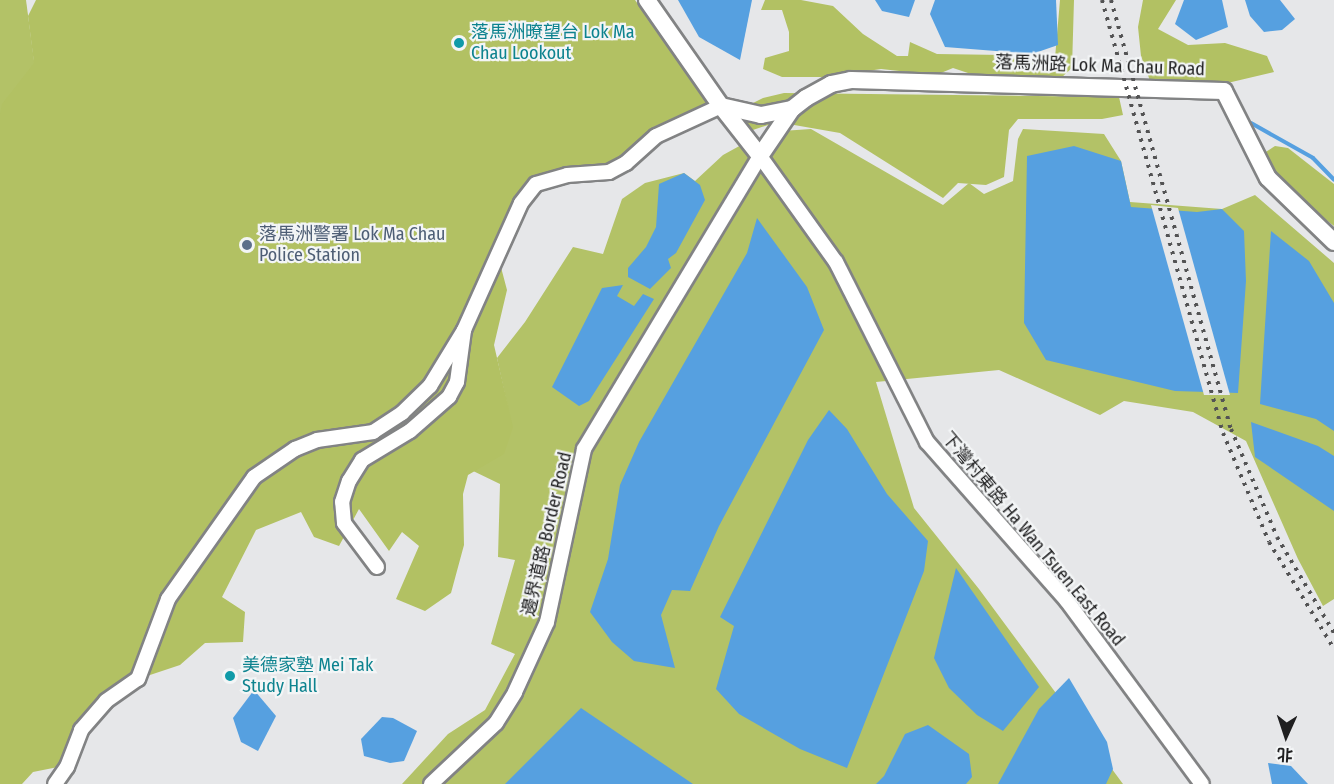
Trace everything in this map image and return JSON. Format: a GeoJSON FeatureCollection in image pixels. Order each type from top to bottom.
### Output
{"type":"FeatureCollection","features":[{"type":"Feature","properties":{"kind":"street"},"geometry":{"type":"LineString","coordinates":[[647,0],[721,106],[760,156]]}},
{"type":"Feature","properties":{"kind":"street","name":"落馬洲路 Lok Ma Chau Road"},"geometry":{"type":"LineString","coordinates":[[760,156],[792,109],[822,88],[860,80],[1224,91],[1268,178],[1334,242]]}},
{"type":"Feature","properties":{"kind":"street"},"geometry":{"type":"LineString","coordinates":[[55,784],[67,767],[81,730],[106,701],[138,679],[168,599],[254,477],[310,443],[373,432],[402,413],[430,386],[464,330],[521,203],[537,184],[558,176],[609,172],[626,163],[656,136],[721,106]]}},
{"type":"Feature","properties":{"kind":"street","name":"落馬洲路 Lok Ma Chau Road"},"geometry":{"type":"LineString","coordinates":[[721,106],[761,115],[792,109]]}},
{"type":"Feature","properties":{"kind":"street","name":"邊界道路 Border Road"},"geometry":{"type":"LineString","coordinates":[[431,784],[496,723],[515,692],[547,622],[584,450],[760,156]]}},
{"type":"Feature","properties":{"kind":"street","name":"下灣村東路 Ha Wan Tsuen East Road"},"geometry":{"type":"LineString","coordinates":[[760,156],[836,262],[927,442],[1067,601],[1202,784]]}},
{"type":"Feature","properties":{"kind":"street"},"geometry":{"type":"LineString","coordinates":[[376,567],[344,523],[342,502],[349,481],[362,460],[410,431],[449,397],[462,359],[464,330]]}},
{"type":"Feature","properties":{"kind":"green space"},"geometry":{"type":"Polygon","coordinates":[[[0,0],[26,0],[35,68],[0,269],[0,0]]]}},
{"type":"Feature","properties":{"kind":"green space"},"geometry":{"type":"Polygon","coordinates":[[[36,0],[635,0],[712,106],[648,134],[606,168],[534,180],[498,256],[507,290],[494,345],[513,427],[504,454],[468,475],[463,494],[464,545],[451,593],[425,611],[396,599],[419,546],[402,532],[389,551],[359,509],[339,546],[314,537],[301,512],[256,530],[222,597],[245,612],[243,642],[205,643],[180,665],[138,679],[98,701],[70,758],[58,767],[33,772],[22,784],[0,784],[0,114],[2,104],[34,63],[28,16],[36,0]]]}},
{"type":"Feature","properties":{"kind":"green space"},"geometry":{"type":"Polygon","coordinates":[[[765,0],[801,0],[833,6],[863,34],[897,56],[908,56],[910,42],[937,54],[1003,55],[1048,63],[1055,58],[1060,0],[1074,0],[1072,68],[1062,77],[974,75],[953,68],[936,75],[881,69],[827,77],[782,77],[763,69],[765,58],[789,51],[789,32],[782,10],[761,10],[765,0]]]}},
{"type":"Feature","properties":{"kind":"green space"},"geometry":{"type":"Polygon","coordinates":[[[1143,0],[1176,0],[1158,29],[1188,45],[1225,43],[1267,56],[1274,72],[1185,93],[1153,89],[1141,56],[1138,27],[1143,0]]]}},
{"type":"Feature","properties":{"kind":"green space"},"geometry":{"type":"Polygon","coordinates":[[[784,93],[1119,97],[1123,115],[1102,119],[1018,119],[1009,130],[1004,177],[986,185],[958,183],[943,198],[840,133],[777,122],[741,134],[735,112],[763,98],[784,93]]]}},
{"type":"Feature","properties":{"kind":"green space"},"geometry":{"type":"Polygon","coordinates":[[[811,129],[943,205],[969,183],[984,194],[1013,181],[1018,139],[1023,129],[1104,134],[1121,161],[1130,202],[1222,209],[1255,195],[1334,263],[1334,599],[1323,606],[1298,559],[1246,441],[1193,412],[1124,401],[1100,415],[999,370],[876,382],[914,508],[979,589],[1123,784],[402,784],[448,734],[485,710],[515,654],[491,644],[515,560],[498,557],[500,484],[469,469],[512,427],[497,358],[525,322],[573,247],[603,254],[622,199],[645,183],[684,173],[695,181],[723,155],[743,144],[782,131],[811,129]]]}},
{"type":"Feature","properties":{"kind":"green space"},"geometry":{"type":"Polygon","coordinates":[[[1275,146],[1288,148],[1334,184],[1334,226],[1278,183],[1261,155],[1275,146]]]}},
{"type":"Feature","properties":{"kind":"water"},"geometry":{"type":"Polygon","coordinates":[[[678,0],[752,0],[740,60],[699,37],[678,0]]]}},
{"type":"Feature","properties":{"kind":"water"},"geometry":{"type":"Polygon","coordinates":[[[875,0],[915,0],[909,17],[882,11],[875,0]]]}},
{"type":"Feature","properties":{"kind":"water"},"geometry":{"type":"Polygon","coordinates":[[[935,0],[1056,0],[1058,45],[1032,54],[945,47],[930,14],[935,0]]]}},
{"type":"Feature","properties":{"kind":"water"},"geometry":{"type":"Polygon","coordinates":[[[1184,0],[1222,0],[1228,27],[1196,40],[1175,24],[1184,0]]]}},
{"type":"Feature","properties":{"kind":"water"},"geometry":{"type":"Polygon","coordinates":[[[1245,0],[1280,0],[1295,19],[1282,30],[1264,32],[1250,16],[1245,0]]]}},
{"type":"Feature","properties":{"kind":"water"},"geometry":{"type":"Polygon","coordinates":[[[1074,146],[1121,161],[1131,207],[1197,212],[1222,209],[1244,231],[1246,281],[1238,393],[1175,391],[1046,360],[1024,323],[1027,156],[1074,146]]]}},
{"type":"Feature","properties":{"kind":"water"},"geometry":{"type":"Polygon","coordinates":[[[684,173],[700,185],[705,200],[676,253],[668,259],[671,268],[650,289],[628,277],[628,268],[646,247],[656,227],[659,184],[684,173]]]}},
{"type":"Feature","properties":{"kind":"water"},"geometry":{"type":"Polygon","coordinates":[[[757,218],[807,287],[824,330],[719,526],[690,591],[672,590],[661,615],[675,668],[634,661],[612,642],[590,612],[608,559],[620,485],[639,442],[747,253],[757,218]]]}},
{"type":"Feature","properties":{"kind":"water"},"geometry":{"type":"Polygon","coordinates":[[[1271,231],[1309,261],[1334,303],[1334,431],[1316,419],[1260,404],[1271,231]]]}},
{"type":"Feature","properties":{"kind":"water"},"geometry":{"type":"Polygon","coordinates":[[[623,285],[617,296],[634,306],[643,294],[654,299],[589,401],[579,406],[552,387],[602,288],[623,285]]]}},
{"type":"Feature","properties":{"kind":"water"},"geometry":{"type":"Polygon","coordinates":[[[829,410],[847,429],[887,494],[928,541],[924,571],[847,768],[800,749],[739,714],[716,689],[734,626],[720,617],[808,440],[829,410]]]}},
{"type":"Feature","properties":{"kind":"water"},"geometry":{"type":"Polygon","coordinates":[[[1251,422],[1318,446],[1334,456],[1334,511],[1255,457],[1251,422]]]}},
{"type":"Feature","properties":{"kind":"water"},"geometry":{"type":"Polygon","coordinates":[[[956,568],[1039,687],[1003,731],[977,715],[949,688],[934,658],[956,568]]]}},
{"type":"Feature","properties":{"kind":"water"},"geometry":{"type":"Polygon","coordinates":[[[1069,678],[1107,742],[1113,769],[1106,784],[998,784],[1039,709],[1069,678]]]}},
{"type":"Feature","properties":{"kind":"water"},"geometry":{"type":"Polygon","coordinates":[[[254,690],[276,716],[258,751],[241,742],[233,718],[254,690]]]}},
{"type":"Feature","properties":{"kind":"water"},"geometry":{"type":"Polygon","coordinates":[[[581,708],[693,784],[505,784],[581,708]]]}},
{"type":"Feature","properties":{"kind":"water"},"geometry":{"type":"Polygon","coordinates":[[[382,717],[393,718],[417,731],[404,761],[390,763],[364,756],[361,739],[382,717]]]}},
{"type":"Feature","properties":{"kind":"water"},"geometry":{"type":"Polygon","coordinates":[[[928,725],[969,754],[972,777],[966,784],[876,784],[884,776],[905,734],[928,725]]]}},
{"type":"Feature","properties":{"kind":"water"},"geometry":{"type":"Polygon","coordinates":[[[1268,763],[1291,766],[1308,784],[1272,784],[1268,763]]]}},
{"type":"Feature","properties":{"kind":"pier"},"geometry":{"type":"Polygon","coordinates":[[[1151,205],[1178,208],[1230,395],[1204,395],[1151,205]]]}},
{"type":"Feature","properties":{"kind":"waterway"},"geometry":{"type":"LineString","coordinates":[[1251,123],[1313,158],[1334,180]]}},
{"type":"Feature","properties":{"kind":"railway"},"geometry":{"type":"LineString","coordinates":[[1102,0],[1223,433],[1269,542],[1334,649]]}},
{"type":"Feature","properties":{"kind":"railway"},"geometry":{"type":"LineString","coordinates":[[1111,0],[1231,429],[1277,537],[1334,633]]}},
{"type":"Feature","properties":{"kind":"place","name":"落馬洲暸望台 Lok Ma Chau Lookout"},"geometry":{"type":"Point","coordinates":[459,43]}},
{"type":"Feature","properties":{"kind":"place","name":"落馬洲警署 Lok Ma Chau Police Station"},"geometry":{"type":"Point","coordinates":[247,245]}},
{"type":"Feature","properties":{"kind":"place","name":"美德家塾 Mei Tak Study Hall"},"geometry":{"type":"Point","coordinates":[230,676]}}]}
